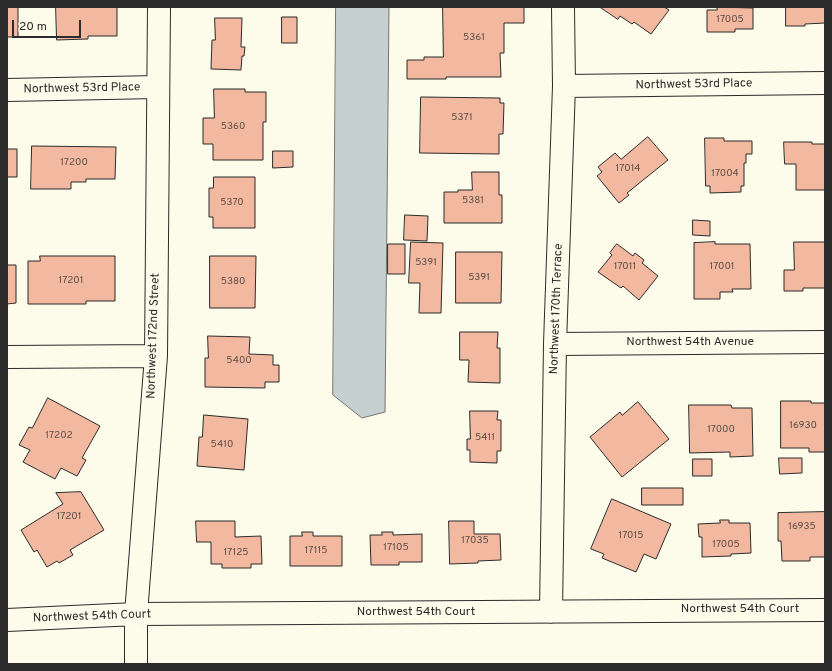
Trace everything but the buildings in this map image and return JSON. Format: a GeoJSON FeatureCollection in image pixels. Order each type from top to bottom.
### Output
{"type":"FeatureCollection","features":[{"type":"Feature","properties":{"kind":"street","name":"Northwest 172nd Street"},"geometry":{"type":"LineString","coordinates":[[136,664],[136,614],[156,356],[157,87],[159,7]]}},
{"type":"Feature","properties":{"kind":"street","name":"Northwest 170th Terrace"},"geometry":{"type":"LineString","coordinates":[[551,612],[555,344],[564,86],[563,7]]}},
{"type":"Feature","properties":{"kind":"street","name":"Northwest 53rd Place"},"geometry":{"type":"LineString","coordinates":[[564,86],[825,83]]}},
{"type":"Feature","properties":{"kind":"street","name":"Northwest 53rd Place"},"geometry":{"type":"LineString","coordinates":[[7,90],[157,87]]}},
{"type":"Feature","properties":{"kind":"street","name":"Northwest 54th Avenue"},"geometry":{"type":"LineString","coordinates":[[555,344],[825,342]]}},
{"type":"Feature","properties":{"kind":"street"},"geometry":{"type":"LineString","coordinates":[[7,357],[156,356]]}},
{"type":"Feature","properties":{"kind":"street","name":"Northwest 54th Court"},"geometry":{"type":"LineString","coordinates":[[7,620],[136,614],[825,610]]}},
{"type":"Feature","properties":{"kind":"shaded area"},"geometry":{"type":"Polygon","coordinates":[[[336,7],[389,7],[385,412],[362,418],[333,395],[336,7]]]}}]}
